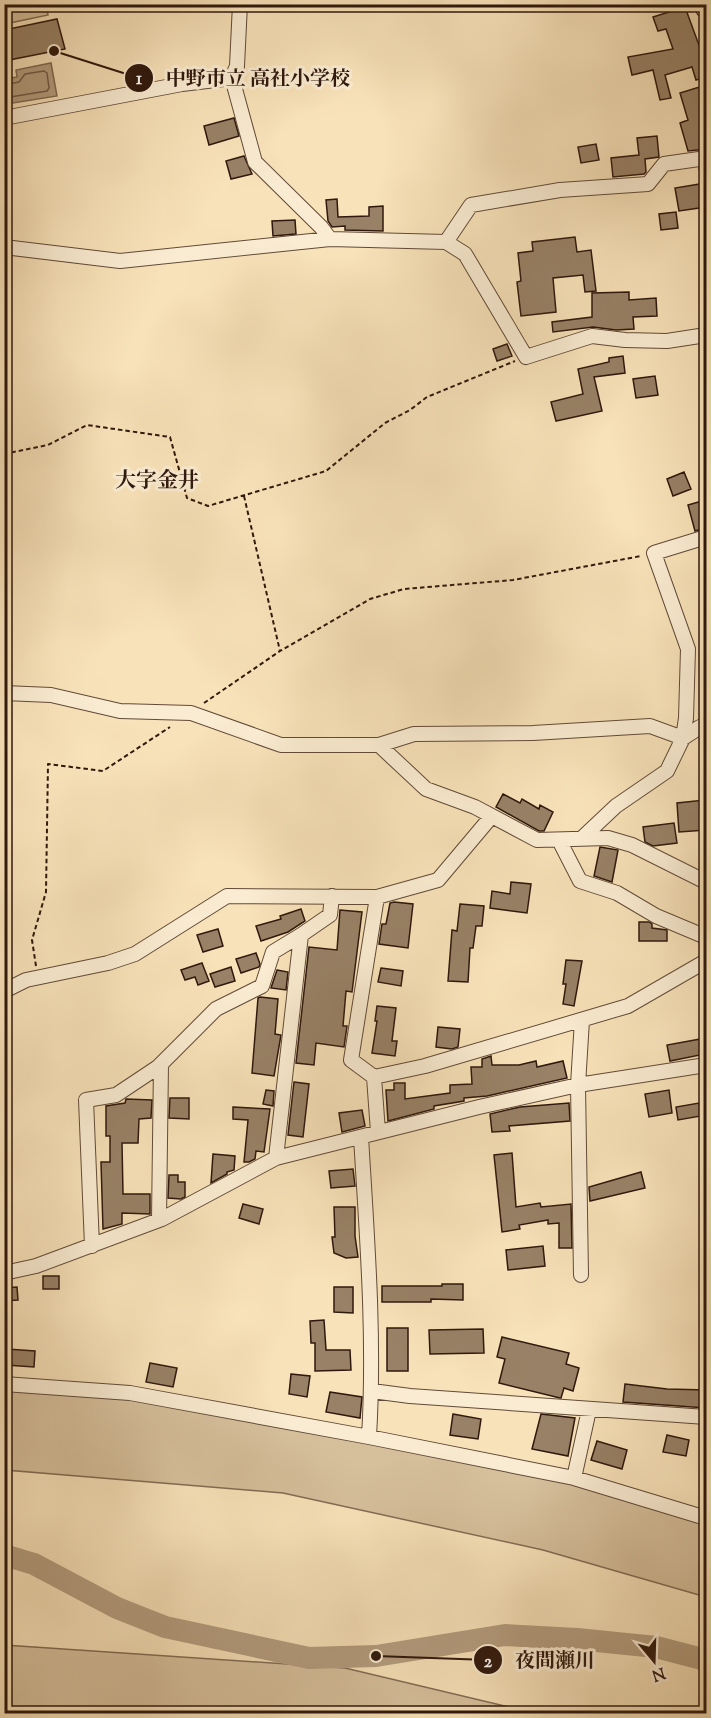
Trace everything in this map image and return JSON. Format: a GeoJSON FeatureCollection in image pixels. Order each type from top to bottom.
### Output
{"type":"FeatureCollection","features":[{"type":"Feature","properties":{"kind":"street"},"geometry":{"type":"LineString","coordinates":[[240,4],[237,66],[232,78],[255,162],[321,227],[330,239]]}},
{"type":"Feature","properties":{"kind":"street"},"geometry":{"type":"LineString","coordinates":[[4,118],[182,84],[232,78]]}},
{"type":"Feature","properties":{"kind":"street"},"geometry":{"type":"LineString","coordinates":[[446,242],[471,205],[560,190],[648,184],[664,164],[706,158]]}},
{"type":"Feature","properties":{"kind":"street"},"geometry":{"type":"LineString","coordinates":[[4,247],[120,261],[330,239],[446,242],[465,254],[526,357],[592,336],[667,341],[706,335]]}},
{"type":"Feature","properties":{"kind":"street"},"geometry":{"type":"LineString","coordinates":[[582,838],[616,806],[667,771],[683,738],[686,718],[688,649],[654,553],[706,537]]}},
{"type":"Feature","properties":{"kind":"street"},"geometry":{"type":"LineString","coordinates":[[4,693],[51,696],[120,711],[191,712],[281,745],[379,745],[414,734],[533,733],[650,726],[683,738]]}},
{"type":"Feature","properties":{"kind":"street"},"geometry":{"type":"LineString","coordinates":[[683,738],[706,725]]}},
{"type":"Feature","properties":{"kind":"street"},"geometry":{"type":"LineString","coordinates":[[379,745],[426,789],[475,807],[537,840],[608,838],[632,844],[706,882]]}},
{"type":"Feature","properties":{"kind":"street"},"geometry":{"type":"LineString","coordinates":[[4,991],[26,980],[108,963],[135,954],[227,896],[376,897],[438,880],[460,851],[491,817]]}},
{"type":"Feature","properties":{"kind":"street"},"geometry":{"type":"LineString","coordinates":[[559,840],[580,881],[617,893],[656,916],[706,937]]}},
{"type":"Feature","properties":{"kind":"street"},"geometry":{"type":"LineString","coordinates":[[92,1246],[86,1100],[116,1095],[161,1064],[216,1009],[262,986],[273,952],[330,915],[332,896]]}},
{"type":"Feature","properties":{"kind":"street"},"geometry":{"type":"LineString","coordinates":[[376,897],[351,1060],[374,1077],[425,1066],[628,1006],[706,961]]}},
{"type":"Feature","properties":{"kind":"street"},"geometry":{"type":"LineString","coordinates":[[276,1158],[301,935]]}},
{"type":"Feature","properties":{"kind":"street"},"geometry":{"type":"LineString","coordinates":[[581,1275],[578,1085],[582,1020]]}},
{"type":"Feature","properties":{"kind":"street"},"geometry":{"type":"LineString","coordinates":[[159,1220],[161,1064]]}},
{"type":"Feature","properties":{"kind":"street"},"geometry":{"type":"LineString","coordinates":[[4,1273],[36,1266],[159,1220],[276,1158],[578,1085],[706,1065]]}},
{"type":"Feature","properties":{"kind":"street"},"geometry":{"type":"LineString","coordinates":[[374,1077],[378,1132]]}},
{"type":"Feature","properties":{"kind":"street"},"geometry":{"type":"LineString","coordinates":[[361,1137],[369,1266],[372,1391],[369,1437]]}},
{"type":"Feature","properties":{"kind":"street"},"geometry":{"type":"LineString","coordinates":[[4,1384],[130,1393],[369,1437],[573,1478],[706,1518]]}},
{"type":"Feature","properties":{"kind":"street"},"geometry":{"type":"LineString","coordinates":[[372,1391],[410,1396],[706,1418]]}},
{"type":"Feature","properties":{"kind":"street"},"geometry":{"type":"LineString","coordinates":[[573,1478],[589,1410]]}},
{"type":"Feature","properties":{"kind":"path"},"geometry":{"type":"LineString","coordinates":[[4,454],[48,445],[87,425],[170,437],[187,498],[208,506],[326,471],[385,423],[410,410],[427,397],[526,357]]}},
{"type":"Feature","properties":{"kind":"path"},"geometry":{"type":"LineString","coordinates":[[244,496],[280,651]]}},
{"type":"Feature","properties":{"kind":"path"},"geometry":{"type":"LineString","coordinates":[[37,978],[32,940],[46,892],[48,764],[103,771],[280,651],[370,599],[404,589],[513,580],[654,553]]}},
{"type":"Feature","properties":{"kind":"shaded area"},"geometry":{"type":"Polygon","coordinates":[[[4,5],[46,5],[48,15],[5,24],[4,5]]]}},
{"type":"Feature","properties":{"kind":"shaded area"},"geometry":{"type":"Polygon","coordinates":[[[5,1384],[130,1393],[369,1437],[668,1506],[706,1518],[706,1597],[543,1550],[283,1493],[5,1470],[5,1384]]]}},
{"type":"Feature","properties":{"kind":"shaded area"},"geometry":{"type":"Polygon","coordinates":[[[4,1645],[345,1668],[534,1713],[5,1713],[4,1645]]]}},
{"type":"Feature","properties":{"kind":"water"},"geometry":{"type":"Polygon","coordinates":[[[51,63],[57,96],[7,104],[5,79],[17,77],[16,70],[51,63]]]}},
{"type":"Feature","properties":{"kind":"building"},"geometry":{"type":"Polygon","coordinates":[[[685,7],[700,48],[706,47],[706,77],[696,80],[692,67],[665,75],[671,98],[660,100],[653,70],[632,75],[628,57],[673,49],[666,29],[658,31],[653,17],[685,7]]]}},
{"type":"Feature","properties":{"kind":"building"},"geometry":{"type":"Polygon","coordinates":[[[57,19],[65,49],[4,61],[4,30],[57,19]]]}},
{"type":"Feature","properties":{"kind":"building"},"geometry":{"type":"Polygon","coordinates":[[[706,85],[706,149],[688,151],[680,123],[688,120],[680,93],[706,85]]]}},
{"type":"Feature","properties":{"kind":"building"},"geometry":{"type":"Polygon","coordinates":[[[234,118],[239,136],[209,145],[204,126],[234,118]]]}},
{"type":"Feature","properties":{"kind":"building"},"geometry":{"type":"Polygon","coordinates":[[[657,136],[659,157],[645,159],[646,172],[644,174],[613,177],[611,158],[639,155],[637,138],[657,136]]]}},
{"type":"Feature","properties":{"kind":"building"},"geometry":{"type":"Polygon","coordinates":[[[596,144],[599,160],[581,163],[578,147],[596,144]]]}},
{"type":"Feature","properties":{"kind":"building"},"geometry":{"type":"Polygon","coordinates":[[[244,156],[252,174],[231,179],[226,161],[244,156]]]}},
{"type":"Feature","properties":{"kind":"building"},"geometry":{"type":"Polygon","coordinates":[[[706,167],[706,181],[703,182],[699,168],[706,167]]]}},
{"type":"Feature","properties":{"kind":"building"},"geometry":{"type":"Polygon","coordinates":[[[706,183],[706,207],[679,211],[675,188],[706,183]]]}},
{"type":"Feature","properties":{"kind":"building"},"geometry":{"type":"Polygon","coordinates":[[[337,199],[338,217],[369,216],[369,207],[383,206],[383,231],[345,230],[345,226],[332,227],[328,221],[326,200],[337,199]]]}},
{"type":"Feature","properties":{"kind":"building"},"geometry":{"type":"Polygon","coordinates":[[[676,212],[678,228],[661,230],[659,214],[676,212]]]}},
{"type":"Feature","properties":{"kind":"building"},"geometry":{"type":"Polygon","coordinates":[[[295,220],[296,234],[273,236],[272,221],[295,220]]]}},
{"type":"Feature","properties":{"kind":"building"},"geometry":{"type":"Polygon","coordinates":[[[575,237],[577,252],[591,250],[596,291],[585,292],[583,275],[553,278],[556,312],[521,316],[517,282],[521,281],[518,253],[533,251],[532,242],[575,237]]]}},
{"type":"Feature","properties":{"kind":"building"},"geometry":{"type":"Polygon","coordinates":[[[629,292],[629,300],[656,298],[657,316],[633,317],[634,329],[616,330],[593,327],[553,332],[552,322],[592,317],[592,293],[629,292]]]}},
{"type":"Feature","properties":{"kind":"building"},"geometry":{"type":"Polygon","coordinates":[[[507,344],[512,356],[497,361],[493,349],[507,344]]]}},
{"type":"Feature","properties":{"kind":"building"},"geometry":{"type":"Polygon","coordinates":[[[623,356],[625,373],[594,377],[602,411],[556,421],[551,402],[583,394],[578,369],[609,362],[609,358],[623,356]]]}},
{"type":"Feature","properties":{"kind":"building"},"geometry":{"type":"Polygon","coordinates":[[[655,376],[658,395],[636,398],[633,379],[655,376]]]}},
{"type":"Feature","properties":{"kind":"building"},"geometry":{"type":"Polygon","coordinates":[[[684,472],[691,489],[673,496],[667,479],[684,472]]]}},
{"type":"Feature","properties":{"kind":"building"},"geometry":{"type":"Polygon","coordinates":[[[702,501],[706,528],[695,531],[688,505],[702,501]]]}},
{"type":"Feature","properties":{"kind":"building"},"geometry":{"type":"Polygon","coordinates":[[[503,794],[520,803],[522,799],[539,809],[540,805],[553,812],[544,831],[539,831],[496,807],[503,794]]]}},
{"type":"Feature","properties":{"kind":"building"},"geometry":{"type":"Polygon","coordinates":[[[705,800],[706,830],[679,832],[677,803],[705,800]]]}},
{"type":"Feature","properties":{"kind":"building"},"geometry":{"type":"Polygon","coordinates":[[[674,823],[677,843],[653,846],[645,842],[643,827],[674,823]]]}},
{"type":"Feature","properties":{"kind":"building"},"geometry":{"type":"Polygon","coordinates":[[[600,847],[618,850],[612,882],[594,876],[600,847]]]}},
{"type":"Feature","properties":{"kind":"building"},"geometry":{"type":"Polygon","coordinates":[[[511,882],[531,884],[527,913],[490,908],[492,891],[510,894],[511,882]]]}},
{"type":"Feature","properties":{"kind":"building"},"geometry":{"type":"Polygon","coordinates":[[[390,903],[413,904],[408,948],[379,944],[382,924],[386,924],[390,903]]]}},
{"type":"Feature","properties":{"kind":"building"},"geometry":{"type":"Polygon","coordinates":[[[460,904],[484,906],[482,926],[476,926],[473,948],[470,948],[468,982],[448,981],[452,930],[457,931],[460,904]]]}},
{"type":"Feature","properties":{"kind":"building"},"geometry":{"type":"Polygon","coordinates":[[[301,909],[305,921],[288,932],[261,941],[256,926],[281,919],[280,916],[301,909]]]}},
{"type":"Feature","properties":{"kind":"building"},"geometry":{"type":"Polygon","coordinates":[[[340,910],[362,912],[352,992],[346,991],[343,1026],[347,1026],[344,1047],[316,1043],[314,1065],[296,1063],[309,947],[337,950],[340,910]]]}},
{"type":"Feature","properties":{"kind":"building"},"geometry":{"type":"Polygon","coordinates":[[[639,922],[649,922],[652,928],[667,930],[667,941],[639,941],[639,922]]]}},
{"type":"Feature","properties":{"kind":"building"},"geometry":{"type":"Polygon","coordinates":[[[218,929],[223,946],[203,952],[197,935],[218,929]]]}},
{"type":"Feature","properties":{"kind":"building"},"geometry":{"type":"Polygon","coordinates":[[[256,953],[259,967],[241,973],[236,959],[256,953]]]}},
{"type":"Feature","properties":{"kind":"building"},"geometry":{"type":"Polygon","coordinates":[[[566,960],[582,961],[574,1006],[563,1004],[566,960]]]}},
{"type":"Feature","properties":{"kind":"building"},"geometry":{"type":"Polygon","coordinates":[[[202,963],[209,981],[198,985],[195,977],[185,980],[181,970],[202,963]]]}},
{"type":"Feature","properties":{"kind":"building"},"geometry":{"type":"Polygon","coordinates":[[[231,967],[235,981],[215,987],[210,974],[231,967]]]}},
{"type":"Feature","properties":{"kind":"building"},"geometry":{"type":"Polygon","coordinates":[[[381,968],[403,971],[401,986],[378,982],[381,968]]]}},
{"type":"Feature","properties":{"kind":"building"},"geometry":{"type":"Polygon","coordinates":[[[277,970],[288,972],[286,990],[271,988],[277,970]]]}},
{"type":"Feature","properties":{"kind":"building"},"geometry":{"type":"Polygon","coordinates":[[[258,998],[278,999],[275,1034],[281,1035],[274,1076],[252,1073],[258,998]]]}},
{"type":"Feature","properties":{"kind":"building"},"geometry":{"type":"Polygon","coordinates":[[[377,1006],[396,1008],[392,1041],[397,1041],[395,1056],[372,1053],[377,1006]]]}},
{"type":"Feature","properties":{"kind":"building"},"geometry":{"type":"Polygon","coordinates":[[[438,1027],[460,1029],[458,1047],[452,1049],[436,1047],[438,1027]]]}},
{"type":"Feature","properties":{"kind":"building"},"geometry":{"type":"Polygon","coordinates":[[[706,1038],[706,1051],[699,1051],[700,1055],[670,1061],[667,1045],[706,1038]]]}},
{"type":"Feature","properties":{"kind":"building"},"geometry":{"type":"Polygon","coordinates":[[[491,1056],[492,1065],[519,1065],[536,1061],[537,1067],[563,1061],[567,1078],[487,1096],[464,1098],[464,1101],[434,1106],[434,1109],[388,1121],[386,1090],[394,1090],[394,1083],[405,1083],[405,1099],[450,1093],[450,1085],[472,1084],[471,1067],[482,1067],[482,1059],[491,1056]]]}},
{"type":"Feature","properties":{"kind":"building"},"geometry":{"type":"Polygon","coordinates":[[[294,1082],[309,1084],[303,1137],[288,1135],[294,1082]]]}},
{"type":"Feature","properties":{"kind":"building"},"geometry":{"type":"Polygon","coordinates":[[[266,1090],[274,1091],[273,1106],[263,1104],[266,1090]]]}},
{"type":"Feature","properties":{"kind":"building"},"geometry":{"type":"Polygon","coordinates":[[[669,1090],[672,1113],[649,1117],[645,1094],[669,1090]]]}},
{"type":"Feature","properties":{"kind":"building"},"geometry":{"type":"Polygon","coordinates":[[[170,1098],[189,1098],[189,1119],[169,1118],[170,1098]]]}},
{"type":"Feature","properties":{"kind":"building"},"geometry":{"type":"Polygon","coordinates":[[[126,1099],[152,1100],[151,1118],[139,1119],[138,1143],[122,1143],[123,1194],[150,1194],[150,1214],[122,1213],[122,1224],[103,1229],[101,1162],[110,1162],[110,1136],[106,1136],[106,1106],[125,1103],[126,1099]]]}},
{"type":"Feature","properties":{"kind":"building"},"geometry":{"type":"Polygon","coordinates":[[[569,1103],[570,1121],[509,1126],[510,1131],[492,1132],[490,1114],[520,1107],[569,1103]]]}},
{"type":"Feature","properties":{"kind":"building"},"geometry":{"type":"Polygon","coordinates":[[[699,1103],[701,1116],[678,1120],[676,1107],[699,1103]]]}},
{"type":"Feature","properties":{"kind":"building"},"geometry":{"type":"Polygon","coordinates":[[[233,1107],[270,1109],[264,1152],[256,1151],[255,1159],[249,1162],[244,1162],[248,1120],[233,1119],[233,1107]]]}},
{"type":"Feature","properties":{"kind":"building"},"geometry":{"type":"Polygon","coordinates":[[[362,1110],[365,1126],[342,1132],[339,1113],[362,1110]]]}},
{"type":"Feature","properties":{"kind":"building"},"geometry":{"type":"Polygon","coordinates":[[[512,1153],[516,1207],[540,1203],[541,1207],[571,1204],[572,1248],[559,1248],[559,1223],[548,1224],[548,1220],[519,1225],[520,1229],[502,1232],[494,1155],[512,1153]]]}},
{"type":"Feature","properties":{"kind":"building"},"geometry":{"type":"Polygon","coordinates":[[[213,1154],[235,1156],[234,1170],[211,1183],[213,1154]]]}},
{"type":"Feature","properties":{"kind":"building"},"geometry":{"type":"Polygon","coordinates":[[[353,1169],[355,1186],[331,1188],[329,1171],[353,1169]]]}},
{"type":"Feature","properties":{"kind":"building"},"geometry":{"type":"Polygon","coordinates":[[[641,1172],[645,1188],[590,1201],[589,1187],[641,1172]]]}},
{"type":"Feature","properties":{"kind":"building"},"geometry":{"type":"Polygon","coordinates":[[[169,1175],[178,1175],[178,1182],[185,1182],[185,1197],[168,1198],[169,1175]]]}},
{"type":"Feature","properties":{"kind":"building"},"geometry":{"type":"Polygon","coordinates":[[[243,1204],[263,1209],[259,1224],[239,1218],[243,1204]]]}},
{"type":"Feature","properties":{"kind":"building"},"geometry":{"type":"Polygon","coordinates":[[[334,1207],[355,1207],[358,1257],[346,1258],[334,1253],[332,1237],[335,1237],[334,1207]]]}},
{"type":"Feature","properties":{"kind":"building"},"geometry":{"type":"Polygon","coordinates":[[[543,1246],[545,1266],[508,1270],[506,1250],[543,1246]]]}},
{"type":"Feature","properties":{"kind":"building"},"geometry":{"type":"Polygon","coordinates":[[[43,1276],[59,1276],[59,1289],[43,1289],[43,1276]]]}},
{"type":"Feature","properties":{"kind":"building"},"geometry":{"type":"Polygon","coordinates":[[[442,1284],[463,1284],[463,1300],[382,1302],[382,1286],[442,1286],[442,1284]]]}},
{"type":"Feature","properties":{"kind":"building"},"geometry":{"type":"Polygon","coordinates":[[[17,1287],[18,1300],[4,1301],[4,1288],[17,1287]]]}},
{"type":"Feature","properties":{"kind":"building"},"geometry":{"type":"Polygon","coordinates":[[[334,1287],[353,1287],[353,1313],[334,1312],[334,1287]]]}},
{"type":"Feature","properties":{"kind":"building"},"geometry":{"type":"Polygon","coordinates":[[[324,1320],[326,1350],[350,1350],[351,1370],[315,1371],[315,1343],[311,1343],[310,1321],[324,1320]]]}},
{"type":"Feature","properties":{"kind":"building"},"geometry":{"type":"Polygon","coordinates":[[[387,1328],[408,1328],[408,1371],[387,1371],[387,1328]]]}},
{"type":"Feature","properties":{"kind":"building"},"geometry":{"type":"Polygon","coordinates":[[[483,1329],[484,1353],[430,1354],[429,1330],[483,1329]]]}},
{"type":"Feature","properties":{"kind":"building"},"geometry":{"type":"Polygon","coordinates":[[[502,1337],[569,1353],[566,1364],[579,1368],[573,1391],[564,1388],[560,1398],[499,1383],[505,1359],[497,1357],[502,1337]]]}},
{"type":"Feature","properties":{"kind":"building"},"geometry":{"type":"Polygon","coordinates":[[[7,1349],[35,1351],[34,1367],[6,1365],[7,1349]]]}},
{"type":"Feature","properties":{"kind":"building"},"geometry":{"type":"Polygon","coordinates":[[[150,1363],[177,1368],[173,1387],[146,1382],[150,1363]]]}},
{"type":"Feature","properties":{"kind":"building"},"geometry":{"type":"Polygon","coordinates":[[[291,1374],[310,1376],[307,1397],[289,1394],[291,1374]]]}},
{"type":"Feature","properties":{"kind":"building"},"geometry":{"type":"Polygon","coordinates":[[[625,1384],[667,1389],[706,1390],[706,1408],[623,1402],[625,1384]]]}},
{"type":"Feature","properties":{"kind":"building"},"geometry":{"type":"Polygon","coordinates":[[[330,1392],[362,1397],[360,1418],[326,1412],[330,1392]]]}},
{"type":"Feature","properties":{"kind":"building"},"geometry":{"type":"Polygon","coordinates":[[[453,1414],[481,1419],[478,1439],[450,1435],[453,1414]]]}},
{"type":"Feature","properties":{"kind":"building"},"geometry":{"type":"Polygon","coordinates":[[[541,1414],[575,1418],[568,1456],[532,1449],[541,1414]]]}},
{"type":"Feature","properties":{"kind":"building"},"geometry":{"type":"Polygon","coordinates":[[[667,1435],[689,1440],[686,1456],[663,1452],[667,1435]]]}},
{"type":"Feature","properties":{"kind":"building"},"geometry":{"type":"Polygon","coordinates":[[[597,1441],[627,1450],[622,1469],[591,1460],[597,1441]]]}},
{"type":"Feature","properties":{"kind":"waterway"},"geometry":{"type":"LineString","coordinates":[[4,1555],[34,1564],[117,1608],[165,1627],[309,1658],[376,1656],[505,1635],[656,1647],[706,1660]]}},
{"type":"Feature","properties":{"kind":"place","name":"中野市立 高社小学校"},"geometry":{"type":"Point","coordinates":[54,51]}},
{"type":"Feature","properties":{"kind":"place","name":"夜間瀬川"},"geometry":{"type":"Point","coordinates":[376,1656]}},
{"type":"Feature","properties":{"kind":"district","name":"大字金井"},"geometry":{"type":"Point","coordinates":[157,480]}}]}
